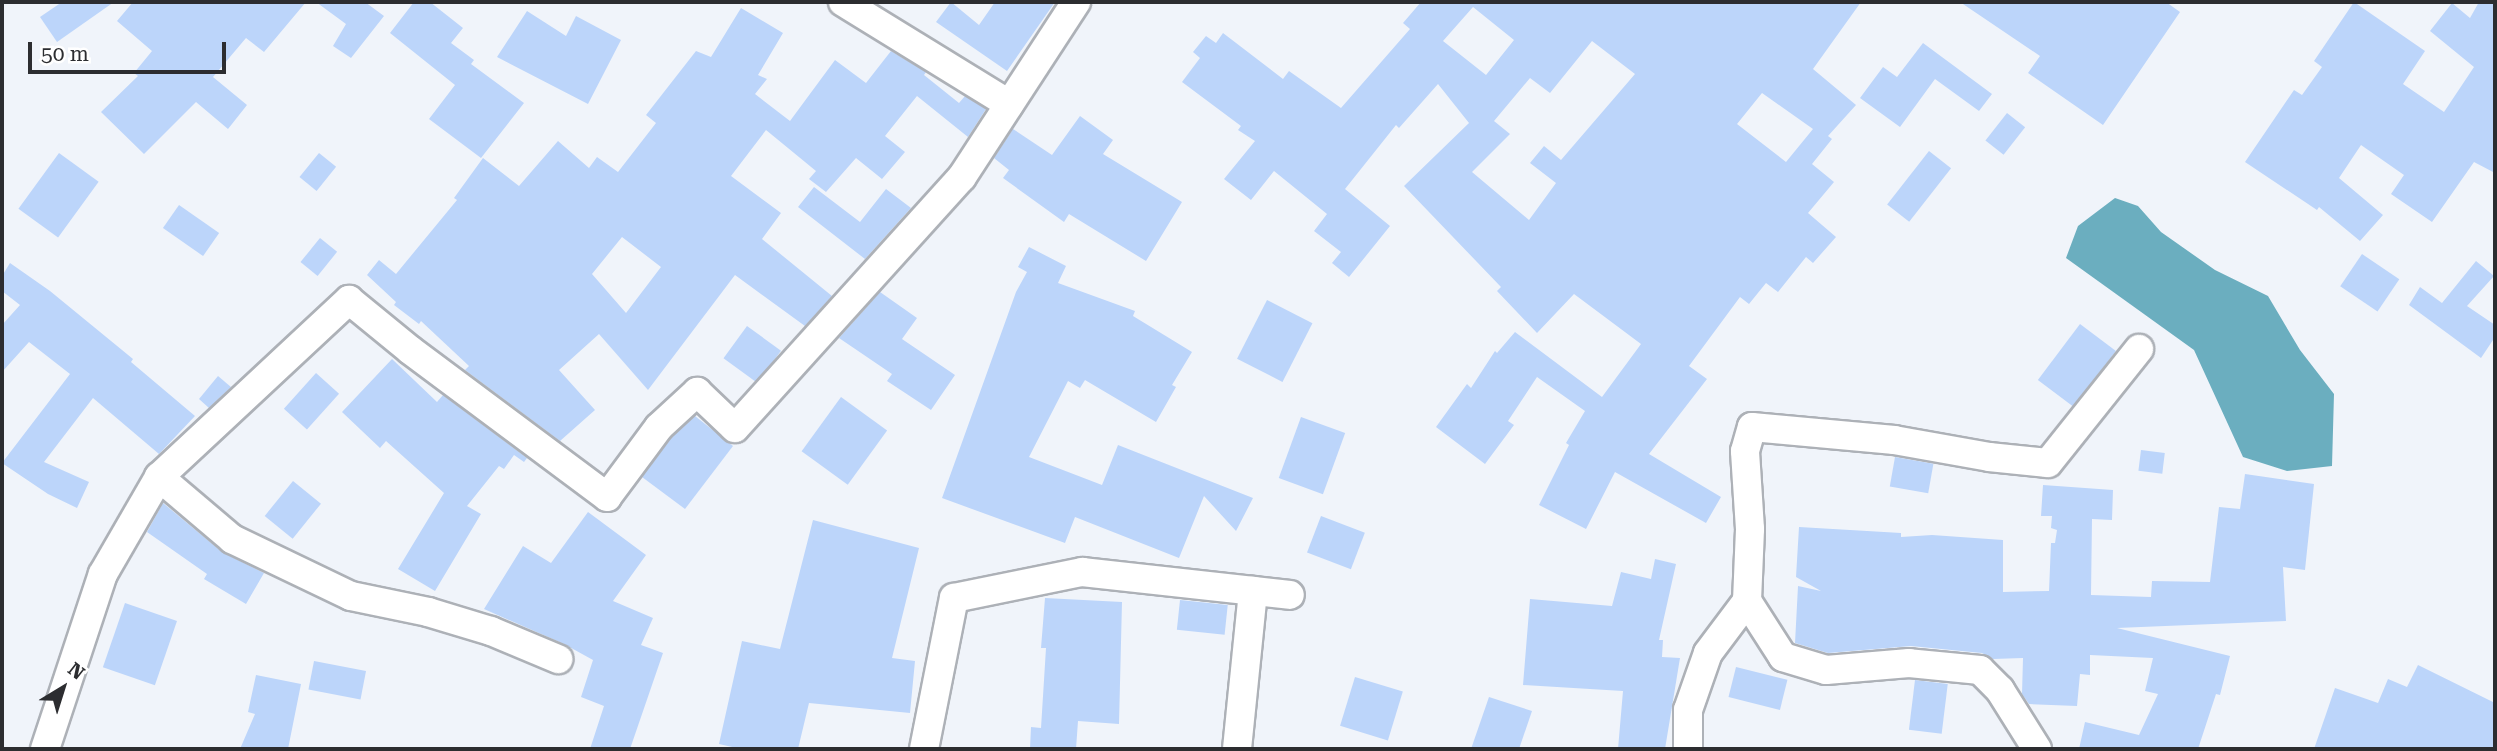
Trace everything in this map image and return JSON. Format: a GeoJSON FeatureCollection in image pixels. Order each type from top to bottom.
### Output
{"type":"FeatureCollection","features":[{"type":"Feature","properties":{"kind":"street"},"geometry":{"type":"LineString","coordinates":[[843,2],[1009,104]]}},
{"type":"Feature","properties":{"kind":"street"},"geometry":{"type":"LineString","coordinates":[[45,749],[103,574],[159,477],[349,300],[410,350],[607,497],[659,427],[697,392],[734,428],[962,177],[1076,2]]}},
{"type":"Feature","properties":{"kind":"street"},"geometry":{"type":"LineString","coordinates":[[1688,749],[1689,710],[1708,653],[1747,601],[1750,529],[1745,451],[1752,426],[1894,440],[1989,457],[2048,463],[2139,349]]}},
{"type":"Feature","properties":{"kind":"street"},"geometry":{"type":"LineString","coordinates":[[159,477],[232,538],[351,596],[428,612],[491,631],[558,659]]}},
{"type":"Feature","properties":{"kind":"street"},"geometry":{"type":"LineString","coordinates":[[924,749],[954,598],[1082,572],[1290,595]]}},
{"type":"Feature","properties":{"kind":"street"},"geometry":{"type":"LineString","coordinates":[[1237,749],[1253,591]]}},
{"type":"Feature","properties":{"kind":"street"},"geometry":{"type":"LineString","coordinates":[[1747,601],[1783,657],[1826,670],[1909,663],[1980,670],[2000,690],[2037,749]]}},
{"type":"Feature","properties":{"kind":"water"},"geometry":{"type":"Polygon","coordinates":[[[2115,198],[2138,206],[2161,232],[2215,270],[2268,296],[2300,350],[2334,394],[2332,466],[2287,471],[2243,457],[2194,350],[2066,258],[2078,226],[2115,198]]]}},
{"type":"Feature","properties":{"kind":"building"},"geometry":{"type":"Polygon","coordinates":[[[62,2],[114,2],[57,42],[40,17],[62,2]]]}},
{"type":"Feature","properties":{"kind":"building"},"geometry":{"type":"Polygon","coordinates":[[[133,2],[306,2],[264,52],[246,38],[213,77],[247,105],[228,129],[196,102],[144,154],[101,112],[138,76],[134,73],[152,51],[117,21],[133,2]]]}},
{"type":"Feature","properties":{"kind":"building"},"geometry":{"type":"Polygon","coordinates":[[[316,2],[365,2],[384,16],[351,58],[333,46],[346,24],[316,2]]]}},
{"type":"Feature","properties":{"kind":"building"},"geometry":{"type":"Polygon","coordinates":[[[414,2],[430,2],[463,28],[451,43],[474,60],[471,64],[524,103],[481,158],[429,119],[455,85],[390,33],[414,2]]]}},
{"type":"Feature","properties":{"kind":"building"},"geometry":{"type":"Polygon","coordinates":[[[951,2],[979,25],[995,2],[1055,2],[1007,71],[936,22],[951,2]]]}},
{"type":"Feature","properties":{"kind":"building"},"geometry":{"type":"Polygon","coordinates":[[[1421,2],[1861,2],[1813,69],[1856,105],[1828,136],[1832,139],[1812,164],[1834,182],[1808,213],[1836,237],[1813,263],[1806,257],[1778,292],[1766,283],[1749,304],[1740,297],[1689,366],[1707,379],[1649,454],[1721,497],[1706,523],[1615,472],[1586,529],[1539,505],[1569,445],[1566,443],[1585,411],[1537,377],[1508,421],[1514,425],[1485,464],[1436,427],[1467,384],[1471,388],[1495,351],[1497,353],[1515,332],[1602,397],[1641,344],[1574,294],[1537,333],[1497,291],[1501,287],[1404,186],[1469,123],[1438,84],[1399,128],[1396,125],[1345,189],[1390,226],[1349,277],[1332,263],[1341,252],[1314,231],[1327,214],[1274,171],[1251,200],[1224,179],[1255,141],[1238,130],[1241,126],[1182,82],[1200,58],[1193,52],[1206,36],[1216,43],[1223,33],[1283,79],[1289,71],[1341,108],[1410,29],[1403,23],[1421,2]],[[1473,7],[1443,41],[1486,75],[1514,40],[1473,7]],[[1592,41],[1550,93],[1530,78],[1494,121],[1510,134],[1472,172],[1529,220],[1556,183],[1530,163],[1544,146],[1561,160],[1635,74],[1592,41]],[[1762,93],[1737,124],[1786,162],[1813,129],[1762,93]]]}},
{"type":"Feature","properties":{"kind":"building"},"geometry":{"type":"Polygon","coordinates":[[[1960,2],[2166,2],[2180,12],[2103,125],[2028,73],[2040,56],[1960,2]]]}},
{"type":"Feature","properties":{"kind":"building"},"geometry":{"type":"Polygon","coordinates":[[[2354,2],[2425,51],[2403,84],[2444,112],[2474,67],[2430,31],[2452,3],[2470,18],[2479,2],[2495,2],[2495,173],[2474,162],[2432,222],[2391,194],[2404,175],[2361,145],[2339,178],[2383,215],[2360,241],[2319,207],[2317,210],[2245,162],[2294,90],[2302,95],[2322,67],[2314,61],[2354,2]]]}},
{"type":"Feature","properties":{"kind":"building"},"geometry":{"type":"Polygon","coordinates":[[[741,8],[783,33],[758,75],[767,79],[755,94],[790,121],[835,60],[866,83],[891,51],[926,72],[924,75],[959,103],[965,96],[986,109],[968,137],[917,96],[885,136],[905,152],[882,179],[856,158],[826,192],[809,179],[816,171],[766,130],[731,176],[781,213],[762,239],[832,296],[805,326],[735,275],[648,390],[599,334],[559,370],[595,410],[560,441],[465,370],[469,366],[421,321],[419,324],[394,305],[396,302],[367,275],[379,260],[396,274],[457,200],[454,198],[483,158],[519,186],[558,141],[589,168],[597,157],[618,172],[656,123],[646,115],[696,51],[711,57],[741,8]],[[622,237],[592,274],[626,313],[661,267],[622,237]]]}},
{"type":"Feature","properties":{"kind":"building"},"geometry":{"type":"Polygon","coordinates":[[[527,11],[566,36],[576,16],[621,40],[588,104],[497,57],[527,11]]]}},
{"type":"Feature","properties":{"kind":"building"},"geometry":{"type":"Polygon","coordinates":[[[1923,43],[1992,94],[1979,111],[1935,79],[1900,127],[1860,98],[1883,67],[1897,77],[1923,43]]]}},
{"type":"Feature","properties":{"kind":"building"},"geometry":{"type":"Polygon","coordinates":[[[2007,113],[2025,127],[2004,155],[1985,141],[2007,113]]]}},
{"type":"Feature","properties":{"kind":"building"},"geometry":{"type":"Polygon","coordinates":[[[1080,116],[1113,140],[1103,154],[1182,202],[1146,261],[1069,214],[1064,222],[1003,178],[1009,170],[994,158],[1013,129],[1052,155],[1080,116]]]}},
{"type":"Feature","properties":{"kind":"building"},"geometry":{"type":"Polygon","coordinates":[[[1929,151],[1951,168],[1909,222],[1887,205],[1929,151]]]}},
{"type":"Feature","properties":{"kind":"building"},"geometry":{"type":"Polygon","coordinates":[[[59,153],[99,182],[58,238],[18,209],[59,153]]]}},
{"type":"Feature","properties":{"kind":"building"},"geometry":{"type":"Polygon","coordinates":[[[319,153],[336,167],[317,191],[299,177],[319,153]]]}},
{"type":"Feature","properties":{"kind":"building"},"geometry":{"type":"Polygon","coordinates":[[[814,187],[860,222],[886,189],[911,208],[865,259],[798,207],[814,187]]]}},
{"type":"Feature","properties":{"kind":"building"},"geometry":{"type":"Polygon","coordinates":[[[179,205],[219,233],[203,256],[163,228],[179,205]]]}},
{"type":"Feature","properties":{"kind":"building"},"geometry":{"type":"Polygon","coordinates":[[[320,238],[337,252],[318,276],[300,262],[320,238]]]}},
{"type":"Feature","properties":{"kind":"building"},"geometry":{"type":"Polygon","coordinates":[[[1029,247],[1066,266],[1058,283],[1135,311],[1133,316],[1192,352],[1172,385],[1176,387],[1156,422],[1085,380],[1080,388],[1068,381],[1029,457],[1102,485],[1118,445],[1253,498],[1236,531],[1204,496],[1179,558],[1075,517],[1065,543],[942,498],[1016,292],[1027,272],[1018,267],[1029,247]]]}},
{"type":"Feature","properties":{"kind":"building"},"geometry":{"type":"Polygon","coordinates":[[[2362,254],[2399,279],[2377,311],[2340,286],[2362,254]]]}},
{"type":"Feature","properties":{"kind":"building"},"geometry":{"type":"Polygon","coordinates":[[[2476,261],[2494,276],[2467,306],[2495,325],[2495,337],[2481,358],[2409,305],[2420,287],[2442,303],[2476,261]]]}},
{"type":"Feature","properties":{"kind":"building"},"geometry":{"type":"Polygon","coordinates":[[[10,263],[50,291],[133,359],[131,362],[195,416],[159,454],[93,398],[44,462],[89,482],[77,508],[48,494],[2,463],[70,374],[29,342],[2,372],[2,325],[20,305],[2,291],[2,276],[10,263]]]}},
{"type":"Feature","properties":{"kind":"building"},"geometry":{"type":"Polygon","coordinates":[[[880,292],[917,318],[902,339],[955,375],[931,410],[887,381],[892,374],[839,338],[880,292]]]}},
{"type":"Feature","properties":{"kind":"building"},"geometry":{"type":"Polygon","coordinates":[[[1267,300],[1312,323],[1282,382],[1237,359],[1267,300]]]}},
{"type":"Feature","properties":{"kind":"building"},"geometry":{"type":"Polygon","coordinates":[[[2080,324],[2116,351],[2074,407],[2038,380],[2080,324]]]}},
{"type":"Feature","properties":{"kind":"building"},"geometry":{"type":"Polygon","coordinates":[[[747,326],[781,351],[757,383],[723,358],[747,326]]]}},
{"type":"Feature","properties":{"kind":"building"},"geometry":{"type":"Polygon","coordinates":[[[392,359],[437,402],[443,395],[527,458],[524,462],[514,455],[504,469],[499,466],[467,506],[481,514],[435,591],[398,569],[444,493],[386,441],[380,448],[342,412],[392,359]]]}},
{"type":"Feature","properties":{"kind":"building"},"geometry":{"type":"Polygon","coordinates":[[[316,373],[339,394],[307,429],[284,409],[316,373]]]}},
{"type":"Feature","properties":{"kind":"building"},"geometry":{"type":"Polygon","coordinates":[[[218,376],[231,387],[209,408],[199,399],[218,376]]]}},
{"type":"Feature","properties":{"kind":"building"},"geometry":{"type":"Polygon","coordinates":[[[841,397],[887,431],[848,485],[802,451],[841,397]]]}},
{"type":"Feature","properties":{"kind":"building"},"geometry":{"type":"Polygon","coordinates":[[[695,416],[733,446],[685,509],[642,477],[671,438],[695,416]]]}},
{"type":"Feature","properties":{"kind":"building"},"geometry":{"type":"Polygon","coordinates":[[[1301,417],[1345,433],[1323,494],[1279,478],[1301,417]]]}},
{"type":"Feature","properties":{"kind":"building"},"geometry":{"type":"Polygon","coordinates":[[[2141,450],[2165,453],[2162,474],[2138,471],[2141,450]]]}},
{"type":"Feature","properties":{"kind":"building"},"geometry":{"type":"Polygon","coordinates":[[[1895,457],[1933,464],[1928,493],[1890,487],[1895,457]]]}},
{"type":"Feature","properties":{"kind":"building"},"geometry":{"type":"Polygon","coordinates":[[[2245,474],[2314,484],[2305,570],[2283,567],[2286,621],[2117,628],[2230,656],[2220,695],[2216,694],[2198,749],[2079,749],[2085,722],[2139,735],[2158,694],[2145,691],[2153,658],[2090,655],[2090,675],[2080,674],[2077,706],[2029,704],[2022,694],[2023,658],[1993,659],[1982,653],[1911,646],[1828,653],[1795,643],[1798,586],[1821,591],[1796,577],[1799,527],[1901,533],[1901,537],[1932,535],[2003,540],[2003,592],[2049,591],[2051,543],[2055,543],[2057,530],[2051,528],[2052,516],[2041,516],[2043,485],[2113,490],[2112,520],[2092,519],[2091,595],[2151,597],[2152,581],[2210,582],[2219,507],[2240,509],[2245,474]]]}},
{"type":"Feature","properties":{"kind":"building"},"geometry":{"type":"Polygon","coordinates":[[[293,481],[321,504],[293,539],[265,516],[293,481]]]}},
{"type":"Feature","properties":{"kind":"building"},"geometry":{"type":"Polygon","coordinates":[[[163,503],[222,552],[264,573],[246,604],[204,579],[207,574],[147,532],[163,503]]]}},
{"type":"Feature","properties":{"kind":"building"},"geometry":{"type":"Polygon","coordinates":[[[588,512],[646,555],[613,601],[653,618],[641,645],[663,653],[630,749],[590,749],[604,706],[581,697],[593,660],[564,644],[484,609],[523,546],[551,563],[588,512]]]}},
{"type":"Feature","properties":{"kind":"building"},"geometry":{"type":"Polygon","coordinates":[[[1321,516],[1365,533],[1351,569],[1307,552],[1321,516]]]}},
{"type":"Feature","properties":{"kind":"building"},"geometry":{"type":"Polygon","coordinates":[[[813,520],[919,548],[892,658],[915,661],[910,713],[809,703],[798,749],[741,749],[719,744],[742,641],[780,649],[813,520]]]}},
{"type":"Feature","properties":{"kind":"building"},"geometry":{"type":"Polygon","coordinates":[[[1655,559],[1676,564],[1659,640],[1663,640],[1662,657],[1680,658],[1665,749],[1618,749],[1623,691],[1523,685],[1530,599],[1612,606],[1621,572],[1651,579],[1655,559]]]}},
{"type":"Feature","properties":{"kind":"building"},"geometry":{"type":"Polygon","coordinates":[[[1045,598],[1122,602],[1119,724],[1078,721],[1076,749],[1030,749],[1031,727],[1041,728],[1046,648],[1041,648],[1045,598]]]}},
{"type":"Feature","properties":{"kind":"building"},"geometry":{"type":"Polygon","coordinates":[[[1180,600],[1228,605],[1225,635],[1177,630],[1180,600]]]}},
{"type":"Feature","properties":{"kind":"building"},"geometry":{"type":"Polygon","coordinates":[[[125,603],[177,621],[155,685],[103,667],[125,603]]]}},
{"type":"Feature","properties":{"kind":"building"},"geometry":{"type":"Polygon","coordinates":[[[314,661],[366,671],[360,700],[308,689],[314,661]]]}},
{"type":"Feature","properties":{"kind":"building"},"geometry":{"type":"Polygon","coordinates":[[[2418,665],[2495,703],[2495,749],[2314,749],[2335,688],[2378,703],[2388,679],[2407,687],[2418,665]]]}},
{"type":"Feature","properties":{"kind":"building"},"geometry":{"type":"Polygon","coordinates":[[[1736,667],[1787,680],[1780,710],[1729,697],[1736,667]]]}},
{"type":"Feature","properties":{"kind":"building"},"geometry":{"type":"Polygon","coordinates":[[[256,675],[301,684],[288,749],[240,749],[255,714],[248,712],[256,675]]]}},
{"type":"Feature","properties":{"kind":"building"},"geometry":{"type":"Polygon","coordinates":[[[1355,677],[1403,692],[1388,740],[1340,726],[1355,677]]]}},
{"type":"Feature","properties":{"kind":"building"},"geometry":{"type":"Polygon","coordinates":[[[1915,680],[1948,684],[1942,734],[1909,730],[1915,680]]]}},
{"type":"Feature","properties":{"kind":"building"},"geometry":{"type":"Polygon","coordinates":[[[1489,697],[1532,711],[1519,749],[1471,749],[1489,697]]]}}]}
